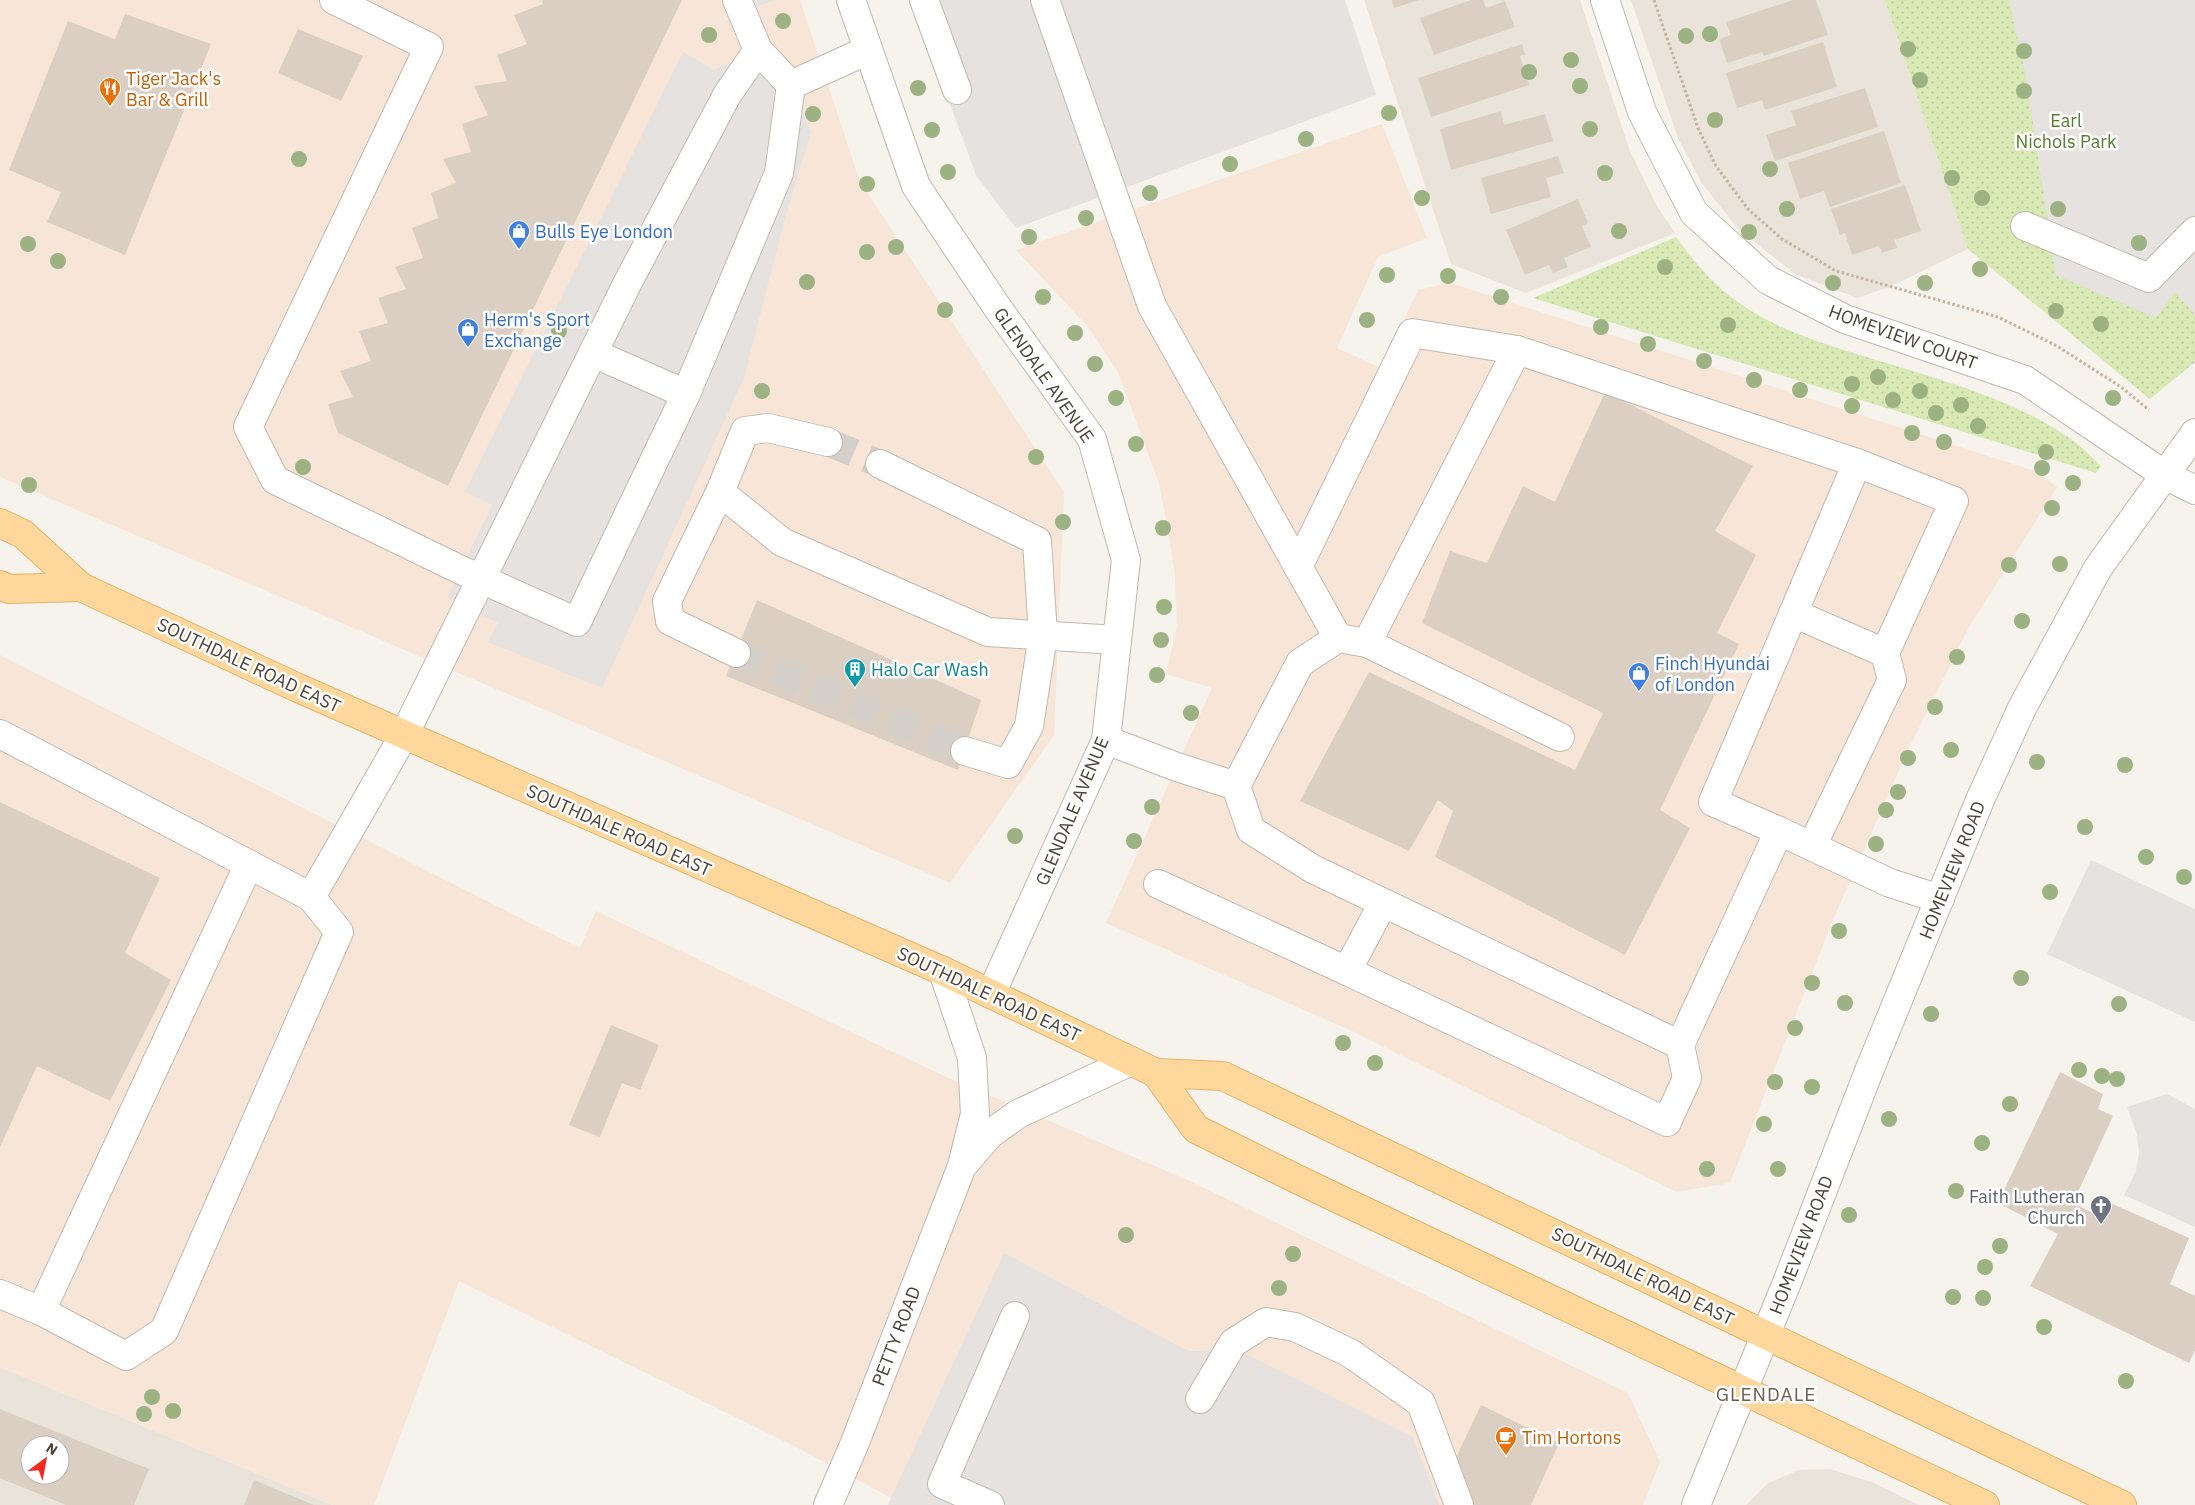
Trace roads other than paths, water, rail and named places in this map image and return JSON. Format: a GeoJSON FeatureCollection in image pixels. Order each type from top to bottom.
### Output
{"type":"FeatureCollection","features":[{"type":"Feature","properties":{"kind":"main road","name":"SOUTHDALE ROAD EAST"},"geometry":{"type":"LineString","coordinates":[[0,523],[23,534],[81,587],[404,735],[943,971],[1156,1073],[1223,1076],[2122,1505]]}},
{"type":"Feature","properties":{"kind":"main road","name":"SOUTHDALE ROAD EAST"},"geometry":{"type":"LineString","coordinates":[[0,585],[9,589],[81,587]]}},
{"type":"Feature","properties":{"kind":"main road","name":"SOUTHDALE ROAD EAST"},"geometry":{"type":"LineString","coordinates":[[1156,1073],[1196,1128],[1314,1187],[1985,1505]]}},
{"type":"Feature","properties":{"kind":"street"},"geometry":{"type":"LineString","coordinates":[[334,0],[429,47],[248,427],[275,480],[481,579],[577,622],[686,394],[779,174],[791,85]]}},
{"type":"Feature","properties":{"kind":"street"},"geometry":{"type":"LineString","coordinates":[[738,0],[758,50],[791,85]]}},
{"type":"Feature","properties":{"kind":"street","name":"GLENDALE AVENUE"},"geometry":{"type":"LineString","coordinates":[[851,0],[916,186],[997,307],[1092,439],[1126,560],[1106,740],[991,994]]}},
{"type":"Feature","properties":{"kind":"street"},"geometry":{"type":"LineString","coordinates":[[924,0],[956,90]]}},
{"type":"Feature","properties":{"kind":"street"},"geometry":{"type":"LineString","coordinates":[[1045,0],[1152,306],[1338,638]]}},
{"type":"Feature","properties":{"kind":"street","name":"HOMEVIEW COURT"},"geometry":{"type":"LineString","coordinates":[[1605,0],[1642,112],[1694,213],[1768,280],[1845,319],[2025,380],[2164,475],[2195,490]]}},
{"type":"Feature","properties":{"kind":"street"},"geometry":{"type":"LineString","coordinates":[[311,897],[404,735],[628,282],[727,95],[758,50]]}},
{"type":"Feature","properties":{"kind":"street"},"geometry":{"type":"LineString","coordinates":[[791,85],[868,50]]}},
{"type":"Feature","properties":{"kind":"street"},"geometry":{"type":"LineString","coordinates":[[2025,226],[2149,278],[2195,231]]}},
{"type":"Feature","properties":{"kind":"street"},"geometry":{"type":"LineString","coordinates":[[1298,567],[1412,333],[1517,350],[1857,463],[1954,501],[1884,653],[1892,680],[1812,846]]}},
{"type":"Feature","properties":{"kind":"street"},"geometry":{"type":"LineString","coordinates":[[1367,643],[1517,350]]}},
{"type":"Feature","properties":{"kind":"street"},"geometry":{"type":"LineString","coordinates":[[593,353],[686,394]]}},
{"type":"Feature","properties":{"kind":"street"},"geometry":{"type":"LineString","coordinates":[[736,653],[670,621],[667,601],[720,492],[745,431],[768,428],[828,442]]}},
{"type":"Feature","properties":{"kind":"street","name":"HOMEVIEW ROAD"},"geometry":{"type":"LineString","coordinates":[[1696,1505],[1766,1335],[1869,1071],[1980,800],[2022,708],[2098,568],[2195,433]]}},
{"type":"Feature","properties":{"kind":"street"},"geometry":{"type":"LineString","coordinates":[[1857,463],[1713,802],[1890,883],[1940,899]]}},
{"type":"Feature","properties":{"kind":"street"},"geometry":{"type":"LineString","coordinates":[[880,464],[1038,541],[1043,635],[1029,726],[1008,764],[965,751]]}},
{"type":"Feature","properties":{"kind":"street"},"geometry":{"type":"LineString","coordinates":[[720,492],[782,542],[988,632],[1117,640]]}},
{"type":"Feature","properties":{"kind":"street"},"geometry":{"type":"LineString","coordinates":[[1793,613],[1884,653]]}},
{"type":"Feature","properties":{"kind":"street"},"geometry":{"type":"LineString","coordinates":[[1560,737],[1367,643],[1338,638],[1300,662],[1236,786],[1251,830],[1313,869],[1680,1046]]}},
{"type":"Feature","properties":{"kind":"street"},"geometry":{"type":"LineString","coordinates":[[0,734],[311,897],[339,932],[164,1331],[126,1356],[41,1311],[0,1294]]}},
{"type":"Feature","properties":{"kind":"street"},"geometry":{"type":"LineString","coordinates":[[1106,740],[1176,767],[1236,786]]}},
{"type":"Feature","properties":{"kind":"street"},"geometry":{"type":"LineString","coordinates":[[1158,884],[1347,970],[1667,1122],[1687,1078],[1680,1046],[1779,831]]}},
{"type":"Feature","properties":{"kind":"street"},"geometry":{"type":"LineString","coordinates":[[41,1311],[249,864]]}},
{"type":"Feature","properties":{"kind":"street"},"geometry":{"type":"LineString","coordinates":[[1347,970],[1383,903]]}},
{"type":"Feature","properties":{"kind":"street","name":"PETTY ROAD"},"geometry":{"type":"LineString","coordinates":[[828,1505],[854,1445],[962,1166],[975,1114],[972,1058],[943,971]]}},
{"type":"Feature","properties":{"kind":"street","name":"PETTY ROAD"},"geometry":{"type":"LineString","coordinates":[[962,1166],[990,1134],[1018,1114],[1131,1061]]}},
{"type":"Feature","properties":{"kind":"street"},"geometry":{"type":"LineString","coordinates":[[990,1505],[942,1484],[1015,1316]]}},
{"type":"Feature","properties":{"kind":"street"},"geometry":{"type":"LineString","coordinates":[[1200,1399],[1233,1343],[1266,1322],[1295,1327],[1350,1354],[1421,1403],[1459,1505]]}},
{"type":"Feature","properties":{"kind":"tunnel"},"geometry":{"type":"LineString","coordinates":[[828,442],[880,464]]}},
{"type":"Feature","properties":{"kind":"tunnel"},"geometry":{"type":"LineString","coordinates":[[736,653],[965,751]]}},
{"type":"Feature","properties":{"kind":"place","name":"Tiger Jack's Bar & Grill"},"geometry":{"type":"Point","coordinates":[110,107]}},
{"type":"Feature","properties":{"kind":"place","name":"Bulls Eye London"},"geometry":{"type":"Point","coordinates":[519,250]}},
{"type":"Feature","properties":{"kind":"place","name":"Herm's Sport Exchange"},"geometry":{"type":"Point","coordinates":[468,348]}},
{"type":"Feature","properties":{"kind":"place","name":"Halo Car Wash"},"geometry":{"type":"Point","coordinates":[855,688]}},
{"type":"Feature","properties":{"kind":"place","name":"Finch Hyundai of London"},"geometry":{"type":"Point","coordinates":[1639,692]}},
{"type":"Feature","properties":{"kind":"place","name":"Faith Lutheran Church"},"geometry":{"type":"Point","coordinates":[2101,1225]}},
{"type":"Feature","properties":{"kind":"place","name":"Tim Hortons"},"geometry":{"type":"Point","coordinates":[1506,1456]}},
{"type":"Feature","properties":{"kind":"district","name":"GLENDALE"},"geometry":{"type":"Point","coordinates":[1766,1394]}},
{"type":"Feature","properties":{"kind":"park label","name":"Earl Nichols Park"},"geometry":{"type":"Point","coordinates":[2066,130]}}]}
